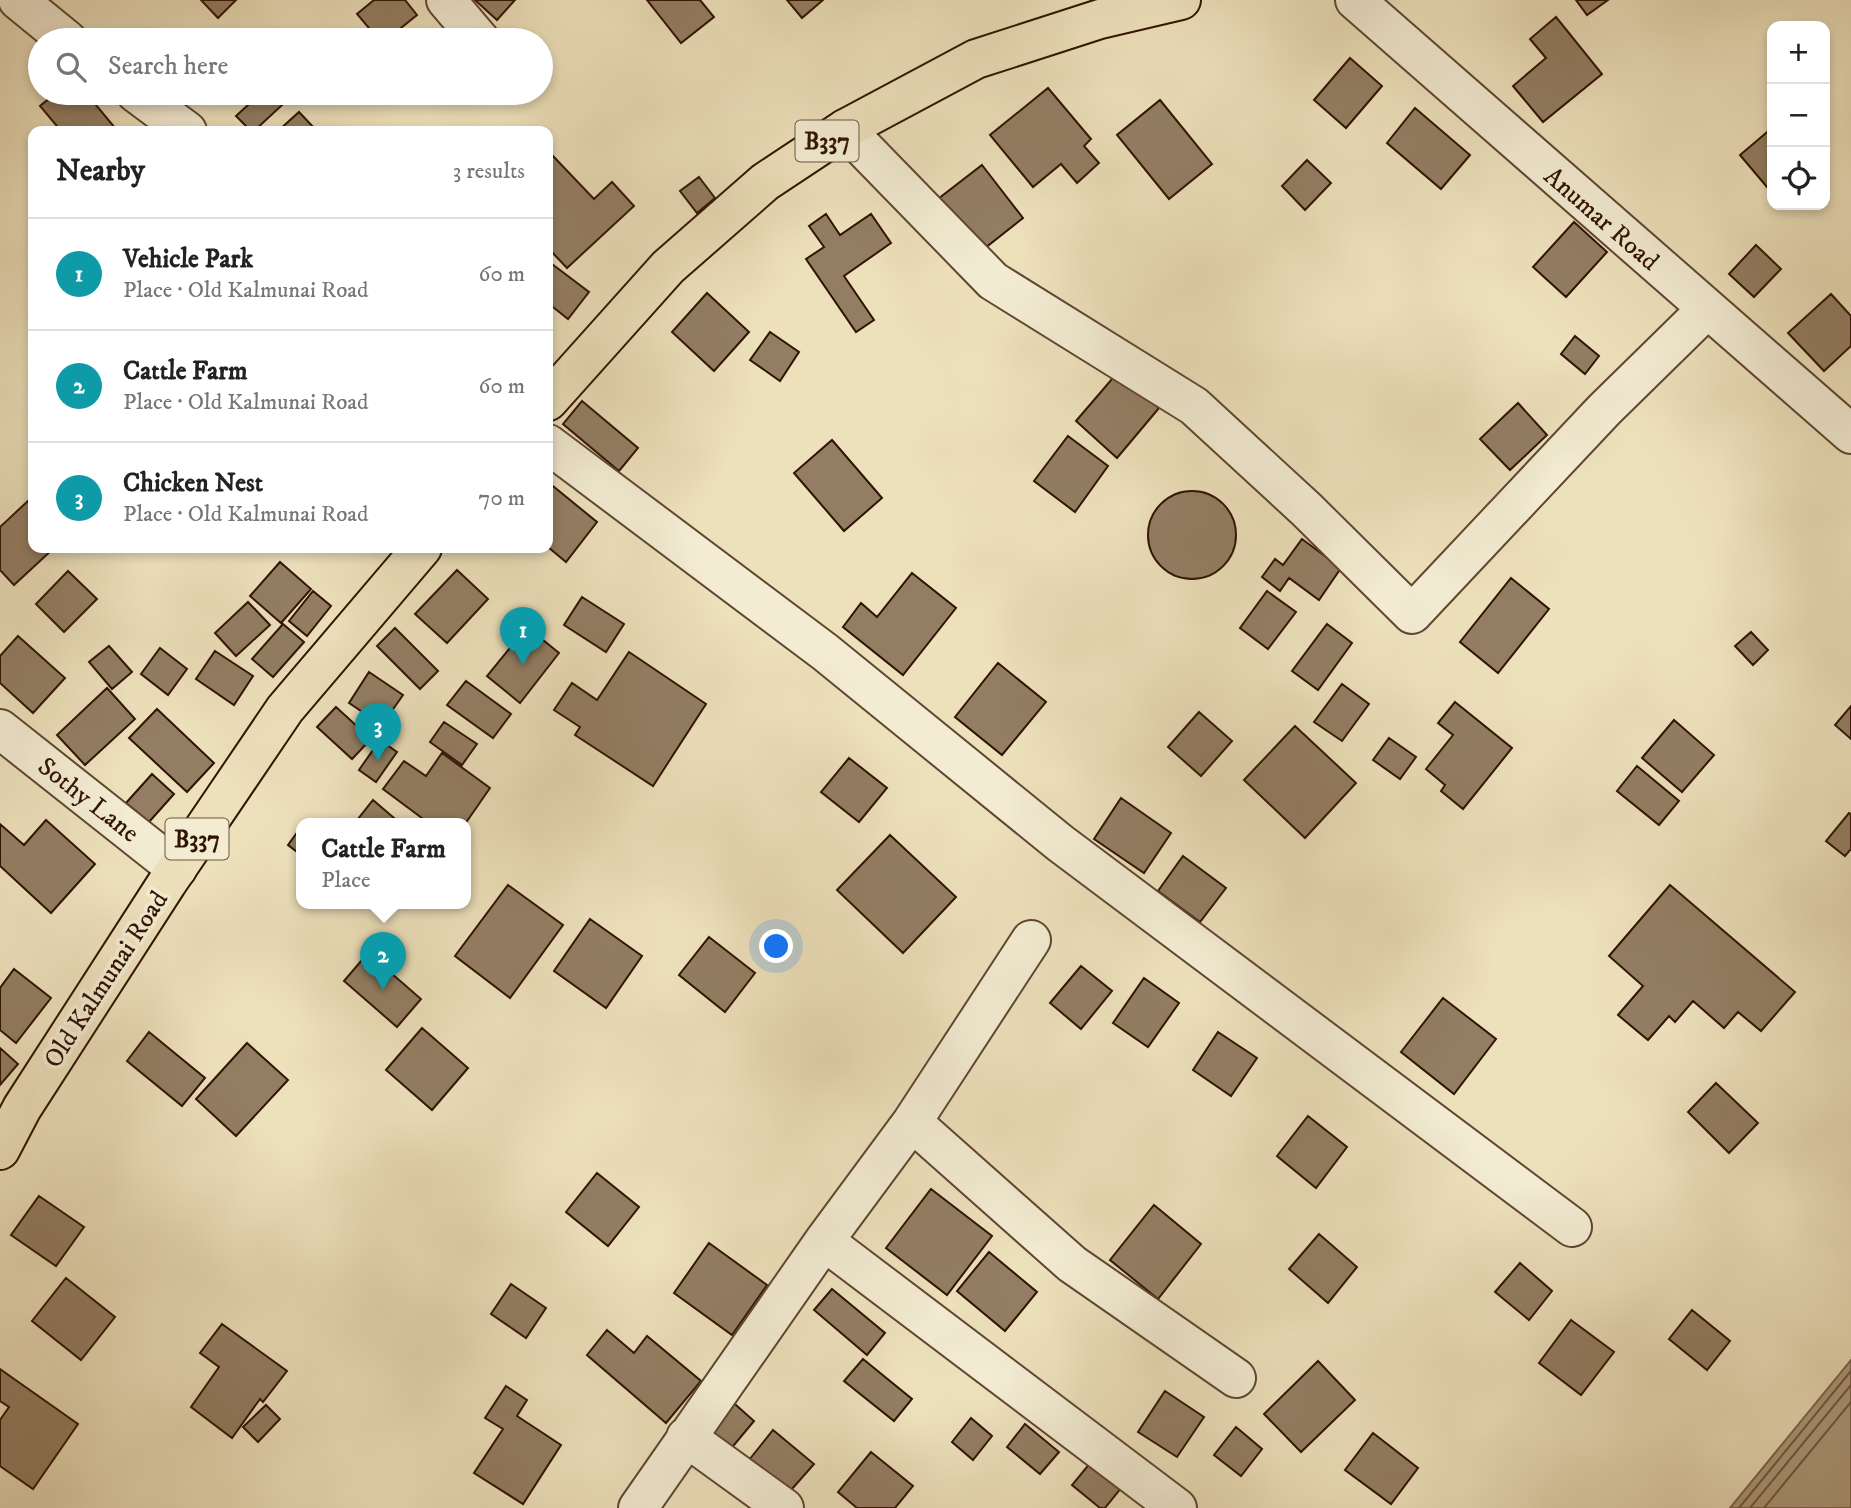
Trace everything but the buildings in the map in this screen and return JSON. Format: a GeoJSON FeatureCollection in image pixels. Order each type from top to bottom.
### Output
{"type":"FeatureCollection","features":[{"type":"Feature","properties":{"kind":"main road","name":"B337"},"geometry":{"type":"LineString","coordinates":[[553,395],[668,267],[765,182],[845,129],[976,59],[1100,19],[1181,0]]}},
{"type":"Feature","properties":{"kind":"main road","name":"Old Kalmunai Road"},"geometry":{"type":"LineString","coordinates":[[0,1150],[22,1108],[177,869],[285,709],[418,553]]}},
{"type":"Feature","properties":{"kind":"street"},"geometry":{"type":"LineString","coordinates":[[18,0],[52,28]]}},
{"type":"Feature","properties":{"kind":"street"},"geometry":{"type":"LineString","coordinates":[[446,0],[470,28]]}},
{"type":"Feature","properties":{"kind":"street","name":"Anumar Road"},"geometry":{"type":"LineString","coordinates":[[1355,0],[1706,310],[1851,434]]}},
{"type":"Feature","properties":{"kind":"street"},"geometry":{"type":"LineString","coordinates":[[152,105],[180,126]]}},
{"type":"Feature","properties":{"kind":"street"},"geometry":{"type":"LineString","coordinates":[[845,129],[993,281],[1194,406],[1307,510],[1412,614],[1604,410],[1706,310]]}},
{"type":"Feature","properties":{"kind":"street"},"geometry":{"type":"LineString","coordinates":[[553,448],[825,652],[1060,843],[1572,1227]]}},
{"type":"Feature","properties":{"kind":"street","name":"Sothy Lane"},"geometry":{"type":"LineString","coordinates":[[0,729],[177,869]]}},
{"type":"Feature","properties":{"kind":"street"},"geometry":{"type":"LineString","coordinates":[[638,1508],[824,1241],[912,1122],[1031,940]]}},
{"type":"Feature","properties":{"kind":"street"},"geometry":{"type":"LineString","coordinates":[[912,1122],[1072,1264],[1236,1378]]}},
{"type":"Feature","properties":{"kind":"street"},"geometry":{"type":"LineString","coordinates":[[824,1241],[1177,1508]]}},
{"type":"Feature","properties":{"kind":"street"},"geometry":{"type":"LineString","coordinates":[[686,1437],[784,1508]]}},
{"type":"Feature","properties":{"kind":"water"},"geometry":{"type":"Polygon","coordinates":[[[1851,1360],[1851,1508],[1730,1508],[1851,1360]]]}},
{"type":"Feature","properties":{"kind":"place","name":"Vehicle Park"},"geometry":{"type":"Point","coordinates":[523,665]}},
{"type":"Feature","properties":{"kind":"place","name":"Chicken Nest"},"geometry":{"type":"Point","coordinates":[378,761]}},
{"type":"Feature","properties":{"kind":"place","name":"Cattle Farm"},"geometry":{"type":"Point","coordinates":[383,990]}}]}
